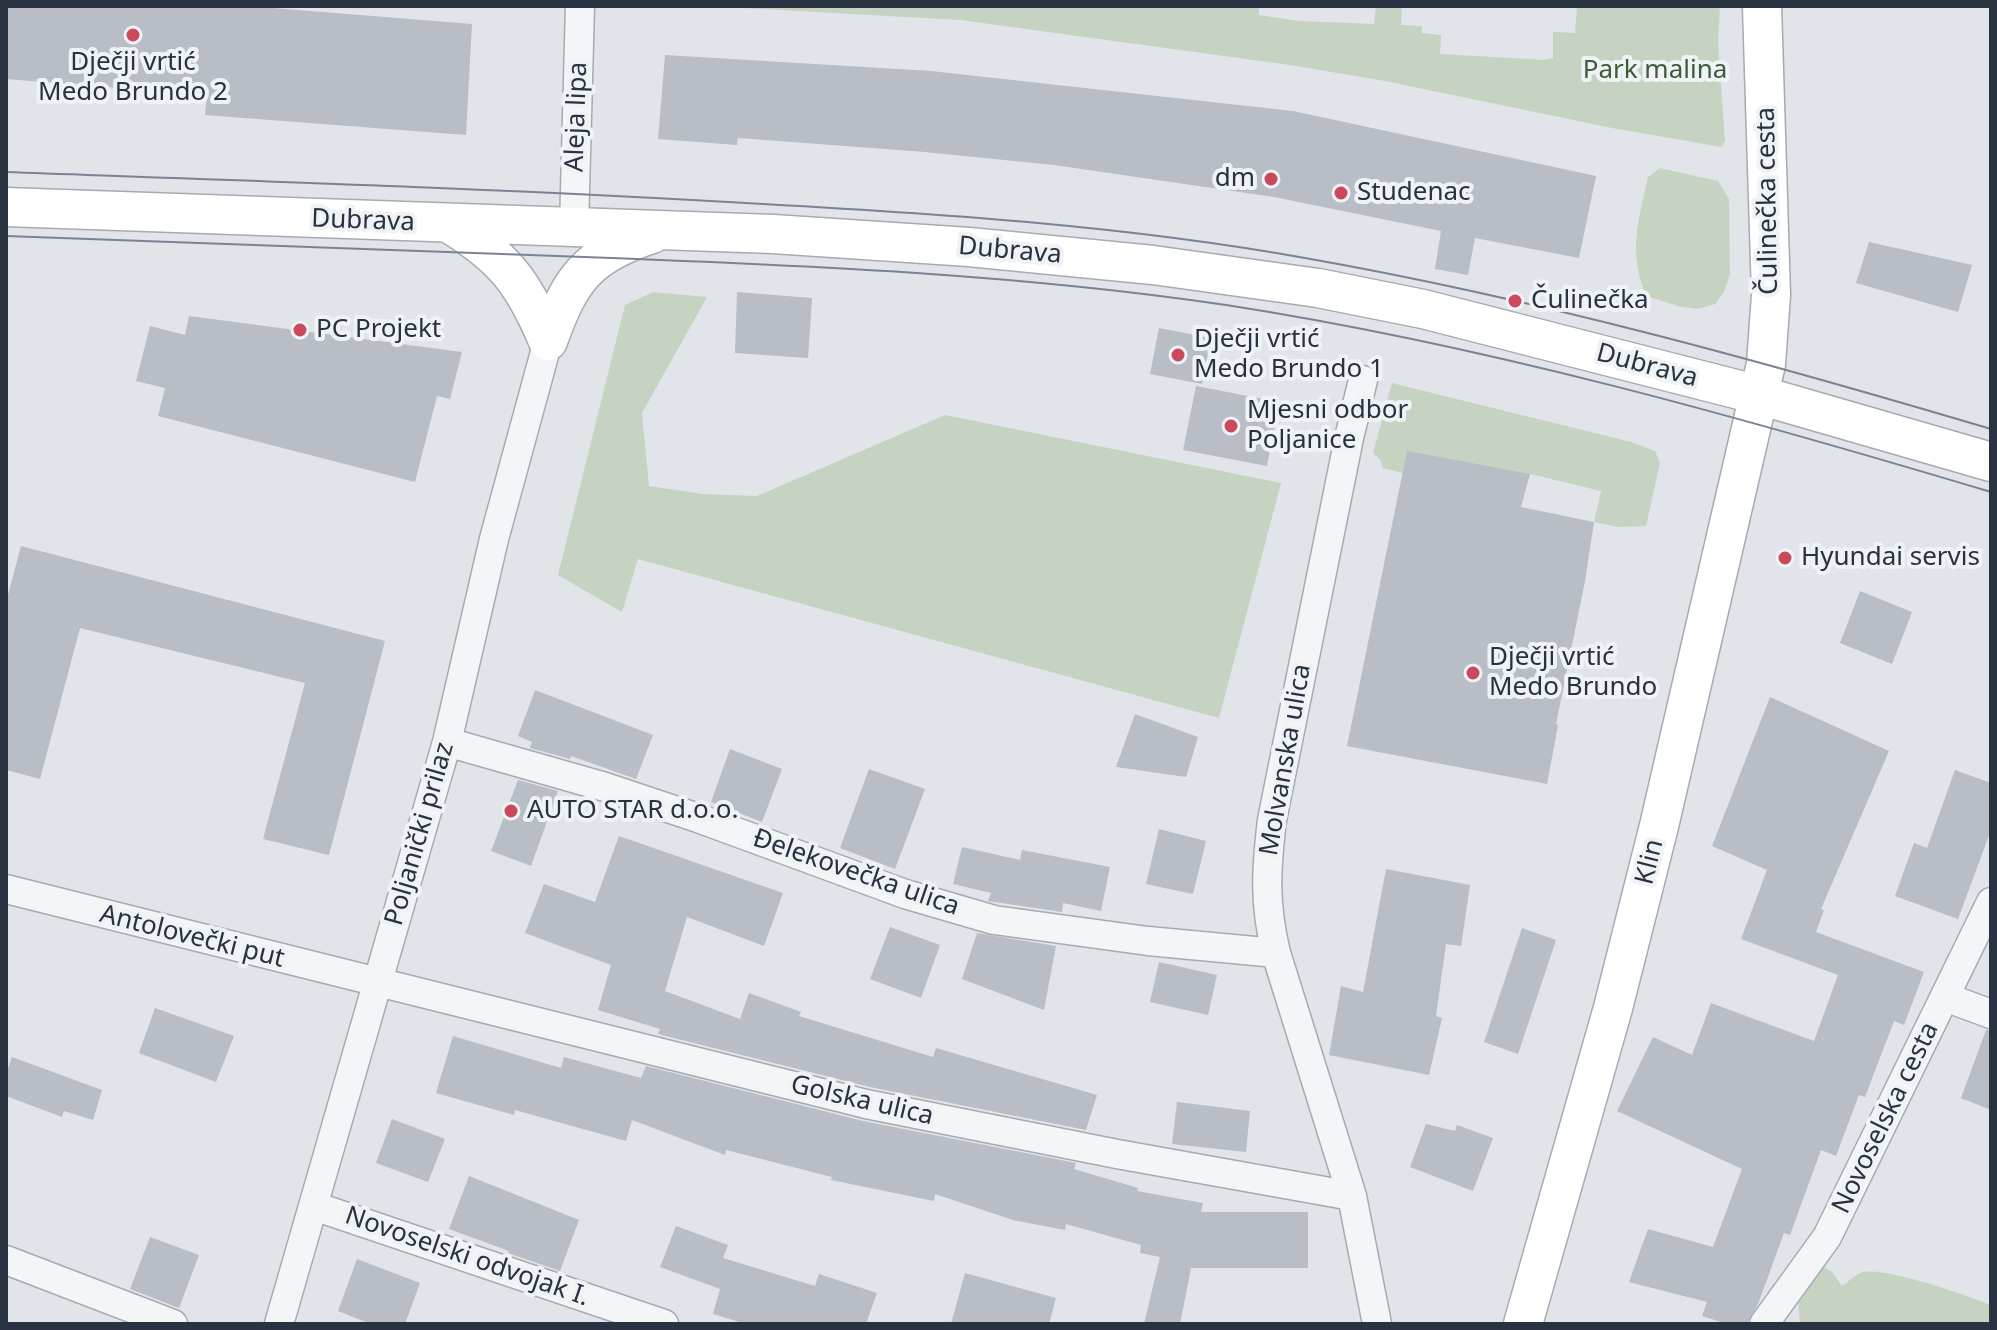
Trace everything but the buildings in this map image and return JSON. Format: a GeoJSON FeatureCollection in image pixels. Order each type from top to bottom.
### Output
{"type":"FeatureCollection","features":[{"type":"Feature","properties":{"kind":"main road","name":"Čulinečka cesta"},"geometry":{"type":"LineString","coordinates":[[1759,395],[1766,364],[1771,295],[1762,6]]}},
{"type":"Feature","properties":{"kind":"main road","name":"Dubrava"},"geometry":{"type":"LineString","coordinates":[[6,207],[860,239],[1048,253],[1246,277],[1423,309],[1759,395],[1991,462]]}},
{"type":"Feature","properties":{"kind":"main road"},"geometry":{"type":"LineString","coordinates":[[450,224],[494,253],[506,266],[535,308],[548,341]]}},
{"type":"Feature","properties":{"kind":"main road"},"geometry":{"type":"LineString","coordinates":[[548,341],[564,298],[583,272],[622,245],[665,230]]}},
{"type":"Feature","properties":{"kind":"main road","name":"Klin"},"geometry":{"type":"LineString","coordinates":[[1523,1324],[1613,1008],[1759,395]]}},
{"type":"Feature","properties":{"kind":"street","name":"Aleja lipa"},"geometry":{"type":"LineString","coordinates":[[574,227],[580,6]]}},
{"type":"Feature","properties":{"kind":"street","name":"Poljanički prilaz"},"geometry":{"type":"LineString","coordinates":[[279,1324],[447,742],[494,539],[548,341]]}},
{"type":"Feature","properties":{"kind":"street","name":"Molvanska ulica"},"geometry":{"type":"LineString","coordinates":[[1363,380],[1272,820],[1265,878],[1268,919],[1276,953],[1352,1196],[1377,1324]]}},
{"type":"Feature","properties":{"kind":"street","name":"Đelekovečka ulica"},"geometry":{"type":"LineString","coordinates":[[447,742],[605,787],[905,894],[994,920],[1148,941],[1276,953]]}},
{"type":"Feature","properties":{"kind":"street","name":"Antolovečki put"},"geometry":{"type":"LineString","coordinates":[[6,889],[378,982]]}},
{"type":"Feature","properties":{"kind":"street","name":"Novoselska cesta"},"geometry":{"type":"LineString","coordinates":[[1764,1324],[1827,1237],[1991,902]]}},
{"type":"Feature","properties":{"kind":"street","name":"Golska ulica"},"geometry":{"type":"LineString","coordinates":[[378,982],[866,1104],[1117,1154],[1352,1196]]}},
{"type":"Feature","properties":{"kind":"street"},"geometry":{"type":"LineString","coordinates":[[1945,997],[1991,1014]]}},
{"type":"Feature","properties":{"kind":"street","name":"Novoselski odvojak I."},"geometry":{"type":"LineString","coordinates":[[314,1206],[664,1324]]}},
{"type":"Feature","properties":{"kind":"street"},"geometry":{"type":"LineString","coordinates":[[6,1260],[173,1324]]}},
{"type":"Feature","properties":{"kind":"green space","name":"Park malina"},"geometry":{"type":"Polygon","coordinates":[[[708,6],[1259,6],[1259,15],[1299,21],[1374,24],[1376,6],[1402,6],[1401,25],[1422,26],[1422,33],[1441,35],[1440,54],[1545,60],[1553,58],[1553,32],[1575,33],[1577,6],[1720,6],[1718,42],[1725,141],[1721,147],[1612,128],[1385,81],[1290,65],[960,20],[708,6]]]}},
{"type":"Feature","properties":{"kind":"green space"},"geometry":{"type":"Polygon","coordinates":[[[1660,168],[1718,181],[1729,199],[1730,274],[1724,292],[1715,304],[1698,309],[1646,296],[1637,264],[1636,236],[1648,177],[1660,168]]]}},
{"type":"Feature","properties":{"kind":"green space"},"geometry":{"type":"Polygon","coordinates":[[[653,292],[707,297],[642,413],[649,486],[702,494],[757,496],[945,415],[1281,483],[1219,718],[638,559],[622,612],[558,575],[625,305],[653,292]]]}},
{"type":"Feature","properties":{"kind":"green space"},"geometry":{"type":"Polygon","coordinates":[[[1392,383],[1631,442],[1655,451],[1660,463],[1646,526],[1618,527],[1594,522],[1601,491],[1530,474],[1403,473],[1383,468],[1373,453],[1392,383]]]}},
{"type":"Feature","properties":{"kind":"green space"},"geometry":{"type":"Polygon","coordinates":[[[1820,1265],[1832,1272],[1842,1286],[1860,1273],[1874,1272],[1964,1295],[1991,1305],[1991,1324],[1800,1324],[1798,1299],[1820,1265]]]}},
{"type":"Feature","properties":{"kind":"tram line"},"geometry":{"type":"LineString","coordinates":[[6,172],[763,204],[967,217],[1171,237],[1392,274],[1565,312],[1736,356],[1991,429]]}},
{"type":"Feature","properties":{"kind":"tram line"},"geometry":{"type":"LineString","coordinates":[[6,236],[766,264],[997,279],[1150,295],[1323,321],[1516,362],[1707,410],[1991,492]]}},
{"type":"Feature","properties":{"kind":"place","name":"Dječji vrtić Medo Brundo 2"},"geometry":{"type":"Point","coordinates":[133,35]}},
{"type":"Feature","properties":{"kind":"place","name":"dm"},"geometry":{"type":"Point","coordinates":[1271,179]}},
{"type":"Feature","properties":{"kind":"place","name":"Studenac"},"geometry":{"type":"Point","coordinates":[1341,193]}},
{"type":"Feature","properties":{"kind":"place","name":"Čulinečka"},"geometry":{"type":"Point","coordinates":[1515,301]}},
{"type":"Feature","properties":{"kind":"place","name":"PC Projekt"},"geometry":{"type":"Point","coordinates":[300,330]}},
{"type":"Feature","properties":{"kind":"place","name":"Dječji vrtić Medo Brundo 1"},"geometry":{"type":"Point","coordinates":[1178,355]}},
{"type":"Feature","properties":{"kind":"place","name":"Mjesni odbor Poljanice"},"geometry":{"type":"Point","coordinates":[1231,426]}},
{"type":"Feature","properties":{"kind":"place","name":"Hyundai servis"},"geometry":{"type":"Point","coordinates":[1785,558]}},
{"type":"Feature","properties":{"kind":"place","name":"Dječji vrtić Medo Brundo"},"geometry":{"type":"Point","coordinates":[1473,673]}},
{"type":"Feature","properties":{"kind":"place","name":"AUTO STAR d.o.o."},"geometry":{"type":"Point","coordinates":[511,811]}}]}
